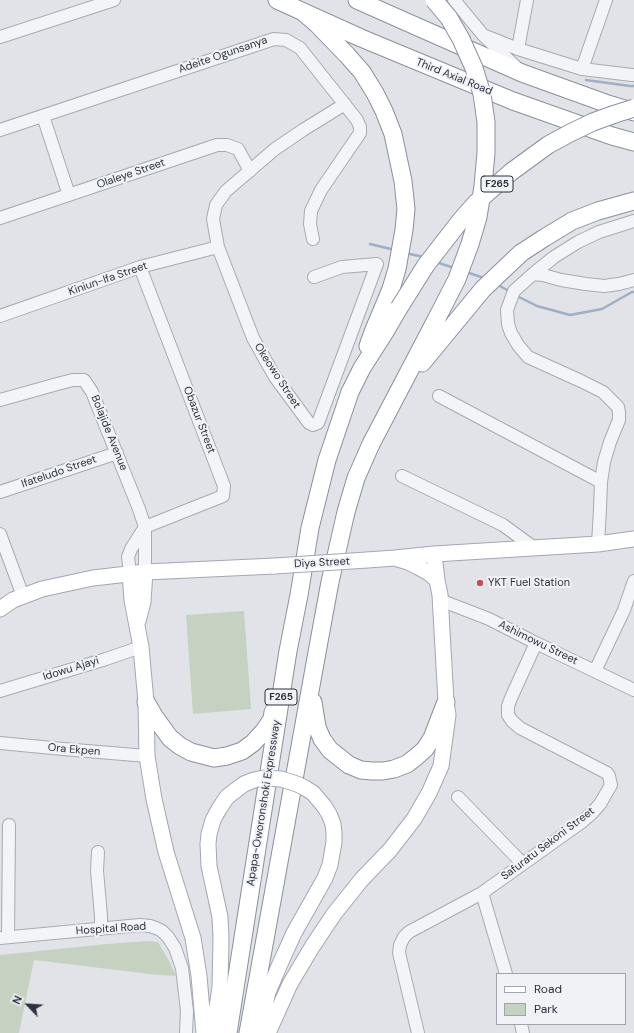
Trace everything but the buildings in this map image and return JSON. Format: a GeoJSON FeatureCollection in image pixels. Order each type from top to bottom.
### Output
{"type":"FeatureCollection","features":[{"type":"Feature","properties":{"kind":"highway","name":"Third Axial Road"},"geometry":{"type":"LineString","coordinates":[[277,0],[368,41],[507,98],[612,136],[634,142]]}},
{"type":"Feature","properties":{"kind":"highway"},"geometry":{"type":"LineString","coordinates":[[357,0],[522,73],[634,112]]}},
{"type":"Feature","properties":{"kind":"highway"},"geometry":{"type":"LineString","coordinates":[[391,407],[457,279],[478,217],[483,186],[486,122],[482,94],[474,68],[461,40],[449,18],[434,0]]}},
{"type":"Feature","properties":{"kind":"highway"},"geometry":{"type":"LineString","coordinates":[[303,12],[317,24],[347,55],[362,72],[374,92],[384,111],[393,134],[403,181],[406,209],[397,269],[391,289],[373,332],[362,368]]}},
{"type":"Feature","properties":{"kind":"highway","name":"F265"},"geometry":{"type":"LineString","coordinates":[[362,368],[426,265],[477,202],[511,172],[548,145],[593,122],[634,108]]}},
{"type":"Feature","properties":{"kind":"highway","name":"F265"},"geometry":{"type":"LineString","coordinates":[[248,1033],[330,582],[346,512],[356,478],[371,444],[391,407],[431,352],[484,289],[521,253],[572,221],[598,211],[634,201]]}},
{"type":"Feature","properties":{"kind":"highway","name":"Apapa-Oworonshoki Expressway"},"geometry":{"type":"LineString","coordinates":[[228,1033],[288,651],[310,528],[327,460],[350,392],[362,368]]}},
{"type":"Feature","properties":{"kind":"highway"},"geometry":{"type":"LineString","coordinates":[[318,647],[314,702],[317,727],[322,739],[330,750],[349,765],[361,770],[383,771],[407,764],[425,749],[432,738],[446,702]]}},
{"type":"Feature","properties":{"kind":"highway"},"geometry":{"type":"LineString","coordinates":[[146,702],[170,738],[191,752],[214,758],[227,756],[242,751],[253,743],[272,719],[288,651]]}},
{"type":"Feature","properties":{"kind":"main road","name":"Diya Street"},"geometry":{"type":"LineString","coordinates":[[0,609],[12,598],[42,589],[93,578],[130,573],[367,560],[439,553],[598,544],[634,539]]}},
{"type":"Feature","properties":{"kind":"main road"},"geometry":{"type":"LineString","coordinates":[[268,1033],[290,984],[312,947],[334,914],[362,880],[390,850],[414,819],[429,793],[441,766],[448,714],[440,598],[437,580],[439,553]]}},
{"type":"Feature","properties":{"kind":"main road"},"geometry":{"type":"LineString","coordinates":[[439,553],[444,572],[440,598]]}},
{"type":"Feature","properties":{"kind":"main road"},"geometry":{"type":"LineString","coordinates":[[395,558],[418,567],[437,580]]}},
{"type":"Feature","properties":{"kind":"main road"},"geometry":{"type":"LineString","coordinates":[[137,624],[143,602],[145,572]]}},
{"type":"Feature","properties":{"kind":"main road"},"geometry":{"type":"LineString","coordinates":[[130,573],[132,600],[141,647],[146,702],[147,756],[154,799],[166,852],[193,938],[199,976],[204,1033]]}},
{"type":"Feature","properties":{"kind":"main road"},"geometry":{"type":"LineString","coordinates":[[93,578],[114,583],[124,589],[132,600]]}},
{"type":"Feature","properties":{"kind":"main road"},"geometry":{"type":"LineString","coordinates":[[214,1033],[220,987],[221,938],[220,917],[209,866],[209,834],[213,820],[219,808],[236,790],[244,784],[254,780],[272,778],[297,784],[313,793],[329,814],[333,824],[334,842],[330,865],[325,878],[294,933],[268,992],[258,1033]]}},
{"type":"Feature","properties":{"kind":"street"},"geometry":{"type":"LineString","coordinates":[[0,37],[114,0]]}},
{"type":"Feature","properties":{"kind":"street"},"geometry":{"type":"LineString","coordinates":[[454,0],[483,35],[522,73]]}},
{"type":"Feature","properties":{"kind":"street"},"geometry":{"type":"LineString","coordinates":[[518,49],[527,0]]}},
{"type":"Feature","properties":{"kind":"street"},"geometry":{"type":"LineString","coordinates":[[582,69],[606,0]]}},
{"type":"Feature","properties":{"kind":"street"},"geometry":{"type":"LineString","coordinates":[[483,35],[518,49],[582,69],[634,75]]}},
{"type":"Feature","properties":{"kind":"street","name":"Adeite Ogunsanya"},"geometry":{"type":"LineString","coordinates":[[0,130],[274,39],[286,40],[300,48],[345,104],[360,127],[360,134],[321,190],[311,211],[310,224],[314,239]]}},
{"type":"Feature","properties":{"kind":"street","name":"Okeowo Street"},"geometry":{"type":"LineString","coordinates":[[314,277],[342,267],[377,264],[318,423],[313,425],[309,423],[275,377],[253,338],[218,247],[214,219],[216,205],[226,191],[275,149],[345,104]]}},
{"type":"Feature","properties":{"kind":"street"},"geometry":{"type":"LineString","coordinates":[[43,116],[69,195]]}},
{"type":"Feature","properties":{"kind":"street","name":"Olaleye Street"},"geometry":{"type":"LineString","coordinates":[[0,218],[217,145],[227,145],[238,149],[250,171]]}},
{"type":"Feature","properties":{"kind":"street"},"geometry":{"type":"LineString","coordinates":[[598,544],[601,482],[604,462],[619,420],[618,407],[603,392],[528,357],[518,345],[511,333],[508,324],[507,310],[512,296],[532,274],[554,257],[578,242],[599,232],[634,221]]}},
{"type":"Feature","properties":{"kind":"street","name":"Kiniun-Ifa Street"},"geometry":{"type":"LineString","coordinates":[[0,316],[140,267],[218,247]]}},
{"type":"Feature","properties":{"kind":"street","name":"Obazur Street"},"geometry":{"type":"LineString","coordinates":[[140,267],[224,486],[223,496],[145,527]]}},
{"type":"Feature","properties":{"kind":"street"},"geometry":{"type":"LineString","coordinates":[[532,274],[604,286],[634,280]]}},
{"type":"Feature","properties":{"kind":"street","name":"Bolajide Avenue"},"geometry":{"type":"LineString","coordinates":[[0,400],[73,380],[84,380],[92,392],[117,452],[145,527],[145,572]]}},
{"type":"Feature","properties":{"kind":"street"},"geometry":{"type":"LineString","coordinates":[[439,396],[601,482]]}},
{"type":"Feature","properties":{"kind":"street","name":"Ifateludo Street"},"geometry":{"type":"LineString","coordinates":[[0,492],[117,452]]}},
{"type":"Feature","properties":{"kind":"street"},"geometry":{"type":"LineString","coordinates":[[402,476],[503,525],[533,547]]}},
{"type":"Feature","properties":{"kind":"street"},"geometry":{"type":"LineString","coordinates":[[130,573],[128,557],[131,549],[145,527]]}},
{"type":"Feature","properties":{"kind":"street"},"geometry":{"type":"LineString","coordinates":[[0,534],[12,598]]}},
{"type":"Feature","properties":{"kind":"street"},"geometry":{"type":"LineString","coordinates":[[595,672],[624,610],[634,581]]}},
{"type":"Feature","properties":{"kind":"street","name":"Ashimowu Street"},"geometry":{"type":"LineString","coordinates":[[440,598],[489,619],[634,690]]}},
{"type":"Feature","properties":{"kind":"street","name":"Safuratu Sekoni Street"},"geometry":{"type":"LineString","coordinates":[[418,1033],[399,953],[400,945],[404,937],[409,932],[482,893],[523,864],[592,813],[600,804],[611,785],[609,776],[606,773],[520,728],[508,715],[508,706],[511,698],[536,643]]}},
{"type":"Feature","properties":{"kind":"street","name":"Idowu Ajayi"},"geometry":{"type":"LineString","coordinates":[[0,691],[141,647]]}},
{"type":"Feature","properties":{"kind":"street","name":"Ora Ekpen"},"geometry":{"type":"LineString","coordinates":[[0,743],[147,756]]}},
{"type":"Feature","properties":{"kind":"street"},"geometry":{"type":"LineString","coordinates":[[458,797],[523,864]]}},
{"type":"Feature","properties":{"kind":"street"},"geometry":{"type":"LineString","coordinates":[[4,938],[9,825]]}},
{"type":"Feature","properties":{"kind":"street"},"geometry":{"type":"LineString","coordinates":[[98,852],[97,871],[101,929]]}},
{"type":"Feature","properties":{"kind":"street"},"geometry":{"type":"LineString","coordinates":[[482,893],[506,973]]}},
{"type":"Feature","properties":{"kind":"street","name":"Hospital Road"},"geometry":{"type":"LineString","coordinates":[[4,938],[140,925],[150,926],[162,931],[175,948],[182,968],[187,1012],[186,1033]]}},
{"type":"Feature","properties":{"kind":"green space"},"geometry":{"type":"Polygon","coordinates":[[[244,611],[251,709],[193,714],[186,615],[244,611]]]}},
{"type":"Feature","properties":{"kind":"green space"},"geometry":{"type":"Polygon","coordinates":[[[147,941],[158,942],[176,976],[34,960],[19,1033],[0,1033],[0,955],[147,941]]]}},
{"type":"Feature","properties":{"kind":"waterway"},"geometry":{"type":"LineString","coordinates":[[586,80],[634,86]]}},
{"type":"Feature","properties":{"kind":"waterway"},"geometry":{"type":"LineString","coordinates":[[370,244],[395,250]]}},
{"type":"Feature","properties":{"kind":"waterway"},"geometry":{"type":"LineString","coordinates":[[405,253],[424,257]]}},
{"type":"Feature","properties":{"kind":"waterway"},"geometry":{"type":"LineString","coordinates":[[436,262],[454,268]]}},
{"type":"Feature","properties":{"kind":"waterway"},"geometry":{"type":"LineString","coordinates":[[466,272],[484,278]]}},
{"type":"Feature","properties":{"kind":"waterway"},"geometry":{"type":"LineString","coordinates":[[496,284],[511,292]]}},
{"type":"Feature","properties":{"kind":"waterway"},"geometry":{"type":"LineString","coordinates":[[517,296],[537,306],[570,315],[602,309],[634,292]]}},
{"type":"Feature","properties":{"kind":"place","name":"YKT Fuel Station"},"geometry":{"type":"Point","coordinates":[480,583]}}]}
